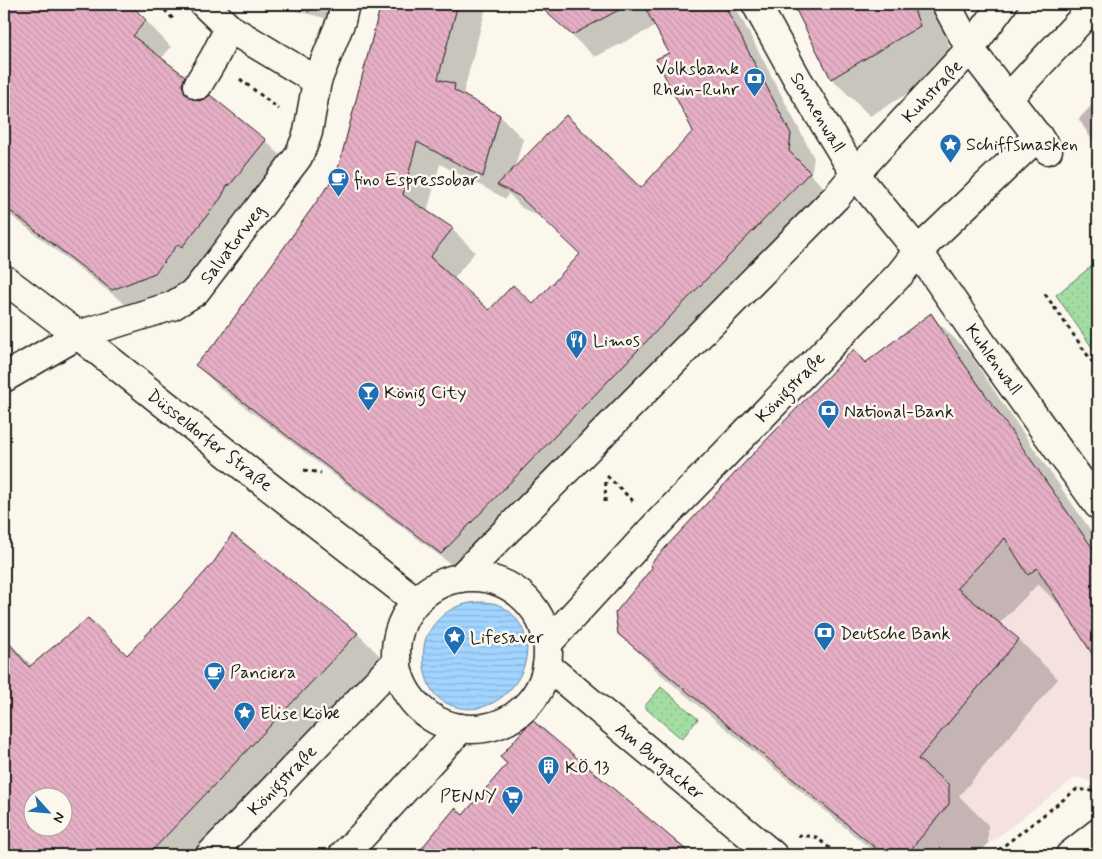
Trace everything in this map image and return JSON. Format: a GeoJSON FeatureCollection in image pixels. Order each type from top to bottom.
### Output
{"type":"FeatureCollection","features":[{"type":"Feature","properties":{"kind":"street"},"geometry":{"type":"LineString","coordinates":[[204,4],[229,28],[317,81]]}},
{"type":"Feature","properties":{"kind":"street","name":"Salvatorweg"},"geometry":{"type":"LineString","coordinates":[[4,378],[78,335],[172,306],[196,292],[298,157],[308,132],[317,81],[346,4]]}},
{"type":"Feature","properties":{"kind":"street","name":"Sonnenwall"},"geometry":{"type":"LineString","coordinates":[[756,4],[798,80],[856,174],[889,214]]}},
{"type":"Feature","properties":{"kind":"street"},"geometry":{"type":"LineString","coordinates":[[946,4],[970,49],[1008,98],[1096,4]]}},
{"type":"Feature","properties":{"kind":"street","name":"Kuhstraße"},"geometry":{"type":"LineString","coordinates":[[856,174],[970,49],[1003,4]]}},
{"type":"Feature","properties":{"kind":"street"},"geometry":{"type":"LineString","coordinates":[[198,85],[229,28]]}},
{"type":"Feature","properties":{"kind":"street","name":"Königstraße"},"geometry":{"type":"LineString","coordinates":[[547,655],[657,524],[900,274],[918,251],[1043,143],[1008,98]]}},
{"type":"Feature","properties":{"kind":"street","name":"Königstraße"},"geometry":{"type":"LineString","coordinates":[[460,578],[836,197],[856,174]]}},
{"type":"Feature","properties":{"kind":"street","name":"Kuhlenwall"},"geometry":{"type":"LineString","coordinates":[[889,214],[918,251],[1098,505]]}},
{"type":"Feature","properties":{"kind":"street","name":"Düsseldorfer Straße"},"geometry":{"type":"LineString","coordinates":[[4,279],[78,335],[416,602]]}},
{"type":"Feature","properties":{"kind":"street","name":"Königstraße"},"geometry":{"type":"LineString","coordinates":[[460,578],[485,578],[509,586],[529,602],[542,622],[547,655],[540,688],[526,707],[507,721],[484,728],[461,728],[439,722],[419,708],[406,690],[397,661],[397,644],[403,621],[416,602],[436,586],[460,578]]}},
{"type":"Feature","properties":{"kind":"street","name":"Am Burgacker"},"geometry":{"type":"LineString","coordinates":[[547,655],[772,855]]}},
{"type":"Feature","properties":{"kind":"street","name":"Königstraße"},"geometry":{"type":"LineString","coordinates":[[210,855],[397,661]]}},
{"type":"Feature","properties":{"kind":"street"},"geometry":{"type":"LineString","coordinates":[[343,855],[362,837],[461,728]]}},
{"type":"Feature","properties":{"kind":"street"},"geometry":{"type":"LineString","coordinates":[[1070,855],[1098,833]]}},
{"type":"Feature","properties":{"kind":"path"},"geometry":{"type":"LineString","coordinates":[[1045,294],[1098,370]]}},
{"type":"Feature","properties":{"kind":"path"},"geometry":{"type":"LineString","coordinates":[[605,502],[606,475],[657,524]]}},
{"type":"Feature","properties":{"kind":"path"},"geometry":{"type":"LineString","coordinates":[[992,855],[1077,789],[1098,792]]}},
{"type":"Feature","properties":{"kind":"shaded area"},"geometry":{"type":"Polygon","coordinates":[[[1098,97],[1098,151],[1078,119],[1098,97]]]}},
{"type":"Feature","properties":{"kind":"shaded area"},"geometry":{"type":"Polygon","coordinates":[[[931,313],[960,358],[1098,556],[1098,784],[1076,777],[974,855],[884,855],[618,634],[615,613],[652,569],[651,563],[854,349],[865,362],[931,313]]]}},
{"type":"Feature","properties":{"kind":"green space"},"geometry":{"type":"Polygon","coordinates":[[[1093,265],[1098,273],[1098,356],[1056,295],[1093,265]]]}},
{"type":"Feature","properties":{"kind":"green space"},"geometry":{"type":"Polygon","coordinates":[[[661,687],[698,719],[682,739],[644,707],[661,687]]]}},
{"type":"Feature","properties":{"kind":"water"},"geometry":{"type":"Polygon","coordinates":[[[477,602],[489,602],[498,605],[513,614],[525,635],[527,654],[522,672],[511,688],[497,701],[479,708],[460,708],[441,700],[432,690],[424,667],[424,644],[427,635],[439,618],[456,607],[477,602]]]}},
{"type":"Feature","properties":{"kind":"building"},"geometry":{"type":"Polygon","coordinates":[[[4,4],[130,4],[146,20],[133,36],[185,76],[182,85],[185,93],[190,98],[198,101],[210,95],[266,140],[229,186],[228,184],[221,198],[182,247],[178,244],[155,273],[112,290],[4,206],[4,4]]]}},
{"type":"Feature","properties":{"kind":"building"},"geometry":{"type":"Polygon","coordinates":[[[381,4],[458,4],[438,79],[455,84],[454,90],[500,115],[483,177],[417,142],[403,195],[453,228],[430,257],[489,310],[513,285],[533,304],[580,254],[519,196],[497,185],[566,115],[641,188],[693,131],[656,59],[669,53],[643,4],[724,4],[791,134],[789,151],[810,172],[441,554],[195,365],[218,340],[337,173],[381,4]]]}},
{"type":"Feature","properties":{"kind":"building"},"geometry":{"type":"Polygon","coordinates":[[[537,4],[630,4],[572,35],[537,4]]]}},
{"type":"Feature","properties":{"kind":"building"},"geometry":{"type":"Polygon","coordinates":[[[793,4],[912,4],[920,26],[831,79],[793,4]]]}},
{"type":"Feature","properties":{"kind":"building","name":"Deutsche Bank"},"geometry":{"type":"Polygon","coordinates":[[[931,313],[960,358],[1098,556],[1098,663],[1037,568],[1028,575],[1005,538],[957,588],[1019,639],[918,759],[949,785],[949,804],[906,855],[884,855],[618,634],[615,613],[652,568],[651,563],[854,349],[865,363],[931,313]]]}},
{"type":"Feature","properties":{"kind":"building"},"geometry":{"type":"Polygon","coordinates":[[[232,534],[358,633],[148,855],[4,855],[4,637],[29,667],[88,618],[127,655],[214,562],[232,534]]]}},
{"type":"Feature","properties":{"kind":"building","name":"KÖ 13"},"geometry":{"type":"Polygon","coordinates":[[[532,720],[692,855],[416,855],[455,808],[463,815],[507,764],[500,757],[532,720]]]}},
{"type":"Feature","properties":{"kind":"place","name":"Volksbank Rhein-Ruhr"},"geometry":{"type":"Point","coordinates":[755,97]}},
{"type":"Feature","properties":{"kind":"place","name":"Schiffsmasken"},"geometry":{"type":"Point","coordinates":[950,163]}},
{"type":"Feature","properties":{"kind":"place","name":"fino Espressobar"},"geometry":{"type":"Point","coordinates":[338,198]}},
{"type":"Feature","properties":{"kind":"place","name":"Limos"},"geometry":{"type":"Point","coordinates":[577,359]}},
{"type":"Feature","properties":{"kind":"place","name":"König City"},"geometry":{"type":"Point","coordinates":[368,411]}},
{"type":"Feature","properties":{"kind":"place","name":"National-Bank"},"geometry":{"type":"Point","coordinates":[828,430]}},
{"type":"Feature","properties":{"kind":"place","name":"Deutsche Bank"},"geometry":{"type":"Point","coordinates":[824,652]}},
{"type":"Feature","properties":{"kind":"place","name":"Lifesaver"},"geometry":{"type":"Point","coordinates":[454,656]}},
{"type":"Feature","properties":{"kind":"place","name":"Panciera"},"geometry":{"type":"Point","coordinates":[214,691]}},
{"type":"Feature","properties":{"kind":"place","name":"Elise Köbe"},"geometry":{"type":"Point","coordinates":[244,732]}},
{"type":"Feature","properties":{"kind":"place","name":"KÖ 13"},"geometry":{"type":"Point","coordinates":[549,786]}},
{"type":"Feature","properties":{"kind":"place","name":"PENNY"},"geometry":{"type":"Point","coordinates":[513,815]}}]}
